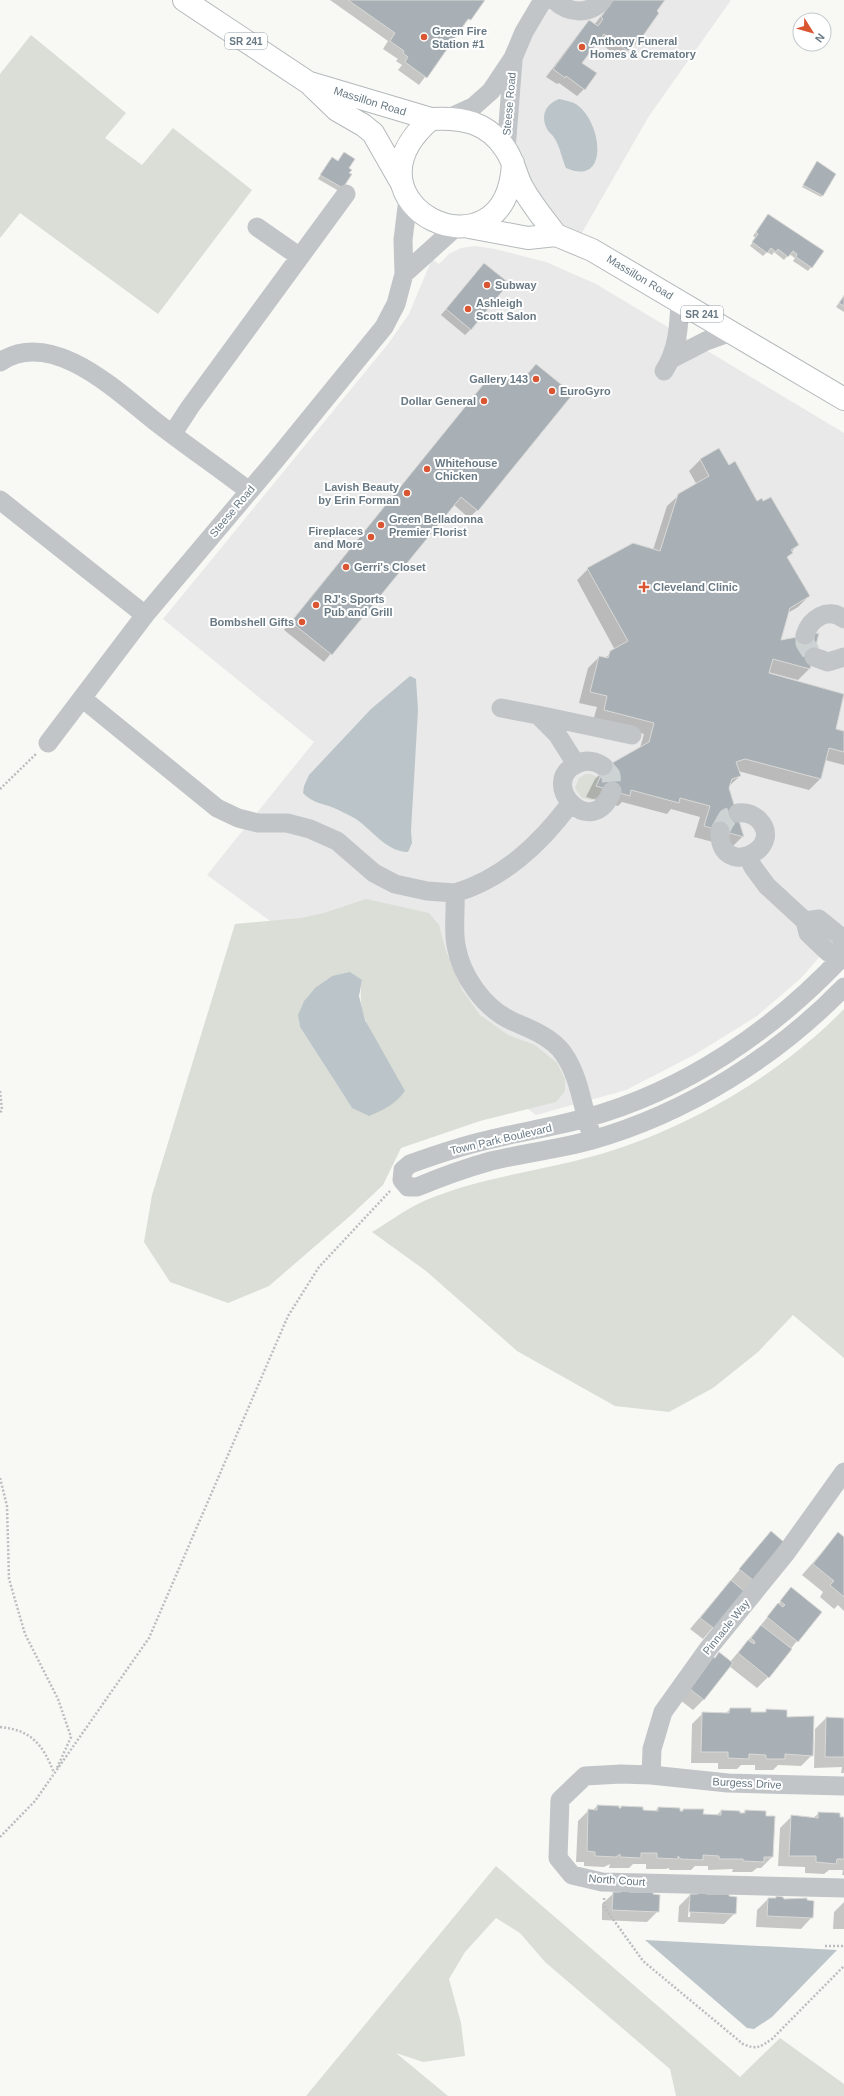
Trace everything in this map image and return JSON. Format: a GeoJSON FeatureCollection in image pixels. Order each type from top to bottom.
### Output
{"type":"FeatureCollection","features":[{"type":"Feature","properties":{"kind":"main road","name":"Massillon Road"},"geometry":{"type":"LineString","coordinates":[[184,0],[309,83],[337,110],[363,125],[373,133],[405,191]]}},
{"type":"Feature","properties":{"kind":"main road","name":"Massillon Road"},"geometry":{"type":"LineString","coordinates":[[309,83],[440,118]]}},
{"type":"Feature","properties":{"kind":"main road","name":"SR 241"},"geometry":{"type":"LineString","coordinates":[[440,118],[474,122],[483,127],[509,157]]}},
{"type":"Feature","properties":{"kind":"main road"},"geometry":{"type":"LineString","coordinates":[[405,191],[400,162],[405,148],[415,135],[440,118]]}},
{"type":"Feature","properties":{"kind":"main road","name":"Massillon Road"},"geometry":{"type":"LineString","coordinates":[[509,157],[521,185],[533,206],[556,235]]}},
{"type":"Feature","properties":{"kind":"main road"},"geometry":{"type":"LineString","coordinates":[[462,227],[492,215],[501,205],[510,189],[509,157]]}},
{"type":"Feature","properties":{"kind":"main road","name":"SR 241"},"geometry":{"type":"LineString","coordinates":[[405,191],[427,216],[437,223],[462,227]]}},
{"type":"Feature","properties":{"kind":"main road","name":"Massillon Road"},"geometry":{"type":"LineString","coordinates":[[462,227],[528,238],[556,235],[592,250],[844,399]]}},
{"type":"Feature","properties":{"kind":"street","name":"Steese Road"},"geometry":{"type":"LineString","coordinates":[[440,118],[473,107],[484,98],[513,58],[524,32],[543,0]]}},
{"type":"Feature","properties":{"kind":"street"},"geometry":{"type":"LineString","coordinates":[[554,0],[561,7],[575,11],[591,9],[603,0]]}},
{"type":"Feature","properties":{"kind":"street","name":"Steese Road"},"geometry":{"type":"LineString","coordinates":[[509,157],[513,58]]}},
{"type":"Feature","properties":{"kind":"street","name":"Steese Road"},"geometry":{"type":"LineString","coordinates":[[48,743],[146,615],[384,327],[396,304],[404,274],[403,240],[405,191]]}},
{"type":"Feature","properties":{"kind":"street"},"geometry":{"type":"LineString","coordinates":[[173,434],[190,407],[346,194]]}},
{"type":"Feature","properties":{"kind":"street"},"geometry":{"type":"LineString","coordinates":[[257,226],[300,257]]}},
{"type":"Feature","properties":{"kind":"street"},"geometry":{"type":"LineString","coordinates":[[404,274],[462,227]]}},
{"type":"Feature","properties":{"kind":"street"},"geometry":{"type":"LineString","coordinates":[[680,301],[679,326],[669,364],[706,341],[731,332]]}},
{"type":"Feature","properties":{"kind":"street"},"geometry":{"type":"LineString","coordinates":[[0,362],[17,354],[34,352],[51,354],[68,359],[106,382],[249,491]]}},
{"type":"Feature","properties":{"kind":"street"},"geometry":{"type":"LineString","coordinates":[[0,500],[146,615]]}},
{"type":"Feature","properties":{"kind":"street"},"geometry":{"type":"LineString","coordinates":[[805,635],[812,621],[818,616],[834,614],[844,619]]}},
{"type":"Feature","properties":{"kind":"street"},"geometry":{"type":"LineString","coordinates":[[814,657],[828,662],[844,657]]}},
{"type":"Feature","properties":{"kind":"street"},"geometry":{"type":"LineString","coordinates":[[82,698],[217,808],[238,818],[258,823],[287,823],[310,829],[337,841],[374,873],[395,884],[427,891],[455,894],[474,888],[500,873],[522,857],[544,836],[570,804]]}},
{"type":"Feature","properties":{"kind":"street"},"geometry":{"type":"LineString","coordinates":[[501,708],[632,735]]}},
{"type":"Feature","properties":{"kind":"street"},"geometry":{"type":"LineString","coordinates":[[538,715],[557,734],[576,764]]}},
{"type":"Feature","properties":{"kind":"street"},"geometry":{"type":"LineString","coordinates":[[603,766],[592,761],[576,764],[565,776],[563,792],[570,804],[580,810],[588,811],[597,810],[604,805],[612,791]]}},
{"type":"Feature","properties":{"kind":"street"},"geometry":{"type":"LineString","coordinates":[[720,831],[720,838],[726,851],[739,858],[748,857],[759,850],[765,836],[764,829],[755,817],[748,814],[738,813]]}},
{"type":"Feature","properties":{"kind":"street"},"geometry":{"type":"LineString","coordinates":[[748,857],[767,886],[805,921],[819,920],[841,938],[844,954]]}},
{"type":"Feature","properties":{"kind":"street"},"geometry":{"type":"LineString","coordinates":[[455,894],[456,945],[465,972],[480,997],[495,1010],[550,1040],[563,1052],[572,1069],[593,1140]]}},
{"type":"Feature","properties":{"kind":"street","name":"Town Park Boulevard"},"geometry":{"type":"LineString","coordinates":[[844,954],[792,1006],[733,1050],[656,1092],[586,1118],[489,1140],[427,1158],[406,1167],[403,1170],[402,1180],[408,1187],[412,1188],[487,1162],[593,1140],[663,1113],[724,1082],[785,1040],[844,987]]}},
{"type":"Feature","properties":{"kind":"street","name":"Pinnacle Way"},"geometry":{"type":"LineString","coordinates":[[651,1775],[652,1749],[663,1712],[708,1649],[786,1553],[837,1494],[844,1472]]}},
{"type":"Feature","properties":{"kind":"street","name":"North Court"},"geometry":{"type":"LineString","coordinates":[[651,1775],[621,1774],[584,1776],[560,1800],[558,1858],[572,1876],[602,1882],[844,1888]]}},
{"type":"Feature","properties":{"kind":"street","name":"Burgess Drive"},"geometry":{"type":"LineString","coordinates":[[651,1775],[728,1783],[844,1786]]}},
{"type":"Feature","properties":{"kind":"path"},"geometry":{"type":"LineString","coordinates":[[0,789],[48,743]]}},
{"type":"Feature","properties":{"kind":"path"},"geometry":{"type":"LineString","coordinates":[[0,1091],[2,1110],[0,1113]]}},
{"type":"Feature","properties":{"kind":"path"},"geometry":{"type":"LineString","coordinates":[[0,1837],[35,1801],[149,1638],[288,1316],[319,1266],[378,1201],[402,1180]]}},
{"type":"Feature","properties":{"kind":"path"},"geometry":{"type":"LineString","coordinates":[[0,1478],[7,1506],[9,1579],[25,1634],[58,1699],[71,1737],[54,1774]]}},
{"type":"Feature","properties":{"kind":"path"},"geometry":{"type":"LineString","coordinates":[[0,1727],[15,1728],[35,1739],[45,1751],[54,1774]]}},
{"type":"Feature","properties":{"kind":"path"},"geometry":{"type":"LineString","coordinates":[[602,1882],[605,1908],[643,1961],[743,2044],[752,2048],[761,2046],[772,2039],[844,1966]]}},
{"type":"Feature","properties":{"kind":"path"},"geometry":{"type":"LineString","coordinates":[[825,1946],[844,1946]]}},
{"type":"Feature","properties":{"kind":"shaded area"},"geometry":{"type":"Polygon","coordinates":[[[543,0],[731,0],[649,116],[576,243],[556,235],[506,131],[511,89],[543,0]]]}},
{"type":"Feature","properties":{"kind":"shaded area"},"geometry":{"type":"Polygon","coordinates":[[[31,35],[126,113],[105,138],[142,165],[173,128],[252,190],[158,314],[20,213],[0,238],[0,74],[31,35]]]}},
{"type":"Feature","properties":{"kind":"shaded area"},"geometry":{"type":"Polygon","coordinates":[[[559,99],[574,103],[584,111],[591,122],[596,135],[596,160],[590,168],[580,172],[566,168],[557,142],[545,124],[544,115],[548,107],[554,101],[559,99]]]}},
{"type":"Feature","properties":{"kind":"shaded area","name":"Cleveland Clinic"},"geometry":{"type":"Polygon","coordinates":[[[475,246],[495,249],[546,262],[596,284],[844,433],[844,929],[801,978],[757,1016],[694,1055],[626,1090],[536,1115],[207,875],[314,742],[163,619],[388,344],[409,314],[432,259],[439,264],[449,254],[461,248],[475,246]]]}},
{"type":"Feature","properties":{"kind":"shaded area"},"geometry":{"type":"Polygon","coordinates":[[[410,676],[416,679],[418,710],[411,831],[412,843],[408,852],[393,848],[380,840],[356,819],[334,808],[314,801],[303,793],[304,786],[309,775],[371,709],[410,676]]]}},
{"type":"Feature","properties":{"kind":"shaded area"},"geometry":{"type":"Polygon","coordinates":[[[586,774],[591,774],[599,778],[596,786],[602,788],[599,795],[592,800],[582,798],[575,788],[579,778],[586,774]]]}},
{"type":"Feature","properties":{"kind":"shaded area"},"geometry":{"type":"Polygon","coordinates":[[[366,899],[429,913],[439,925],[446,951],[462,990],[480,1015],[508,1035],[535,1045],[557,1063],[565,1079],[565,1091],[556,1102],[480,1121],[401,1148],[383,1185],[350,1216],[269,1286],[228,1303],[170,1282],[144,1242],[152,1195],[235,924],[301,918],[324,913],[366,899]],[[332,976],[307,997],[300,1010],[299,1018],[300,1027],[352,1108],[380,1049],[364,1016],[361,999],[362,980],[332,976]]]}},
{"type":"Feature","properties":{"kind":"shaded area"},"geometry":{"type":"Polygon","coordinates":[[[350,972],[362,980],[359,996],[365,1020],[405,1091],[393,1103],[369,1116],[352,1108],[300,1027],[298,1015],[304,1001],[315,988],[332,976],[350,972]]]}},
{"type":"Feature","properties":{"kind":"shaded area"},"geometry":{"type":"Polygon","coordinates":[[[844,1009],[844,1358],[793,1315],[758,1352],[713,1388],[669,1412],[615,1406],[517,1351],[426,1271],[372,1232],[417,1204],[444,1193],[485,1181],[590,1157],[659,1133],[693,1117],[727,1099],[759,1079],[818,1034],[844,1009]]]}},
{"type":"Feature","properties":{"kind":"shaded area"},"geometry":{"type":"Polygon","coordinates":[[[496,1866],[740,2077],[780,2038],[844,2084],[844,2096],[676,2096],[670,2069],[545,1962],[520,1933],[496,1918],[465,1952],[449,1979],[461,2023],[465,2056],[423,2062],[396,2053],[448,2096],[306,2096],[496,1866]]]}},
{"type":"Feature","properties":{"kind":"shaded area"},"geometry":{"type":"Polygon","coordinates":[[[645,1940],[837,1950],[772,2017],[754,2029],[747,2028],[645,1940]]]}},
{"type":"Feature","properties":{"kind":"building","name":"Green Fire Station #1"},"geometry":{"type":"Polygon","coordinates":[[[348,0],[485,0],[471,20],[468,19],[427,78],[405,62],[408,57],[403,53],[404,51],[390,41],[395,33],[348,0]]]}},
{"type":"Feature","properties":{"kind":"building","name":"Anthony Funeral Homes & Crematory"},"geometry":{"type":"Polygon","coordinates":[[[613,0],[665,0],[657,11],[659,13],[638,43],[636,42],[628,51],[604,34],[582,63],[597,73],[585,90],[566,76],[565,78],[553,69],[589,20],[598,26],[603,19],[601,17],[613,0]]]}},
{"type":"Feature","properties":{"kind":"building"},"geometry":{"type":"Polygon","coordinates":[[[344,152],[355,159],[349,168],[352,170],[349,173],[352,174],[343,188],[320,175],[332,157],[338,161],[344,152]]]}},
{"type":"Feature","properties":{"kind":"building"},"geometry":{"type":"Polygon","coordinates":[[[817,161],[836,174],[823,196],[803,185],[817,161]]]}},
{"type":"Feature","properties":{"kind":"building"},"geometry":{"type":"Polygon","coordinates":[[[768,214],[824,251],[812,268],[796,257],[797,254],[793,251],[788,257],[778,249],[776,252],[771,248],[767,253],[752,242],[758,234],[756,232],[768,214]]]}},
{"type":"Feature","properties":{"kind":"building"},"geometry":{"type":"Polygon","coordinates":[[[484,263],[509,283],[471,330],[446,309],[484,263]]]}},
{"type":"Feature","properties":{"kind":"building"},"geometry":{"type":"Polygon","coordinates":[[[844,296],[844,306],[839,303],[844,296]]]}},
{"type":"Feature","properties":{"kind":"building"},"geometry":{"type":"Polygon","coordinates":[[[536,364],[573,394],[478,511],[461,497],[332,655],[291,622],[486,381],[524,378],[536,364]]]}},
{"type":"Feature","properties":{"kind":"building"},"geometry":{"type":"Polygon","coordinates":[[[719,448],[729,465],[735,461],[757,501],[762,498],[763,501],[771,497],[799,545],[791,550],[793,553],[787,557],[810,596],[790,608],[781,640],[819,633],[810,669],[773,659],[769,673],[844,694],[836,729],[844,731],[844,752],[829,748],[821,779],[745,759],[736,762],[741,776],[732,779],[729,788],[744,837],[704,826],[710,806],[680,798],[679,803],[631,790],[630,796],[596,786],[605,767],[649,742],[654,723],[604,710],[607,696],[590,692],[599,656],[608,658],[610,651],[628,641],[587,568],[633,543],[660,551],[678,494],[709,476],[700,459],[719,448]]]}},
{"type":"Feature","properties":{"kind":"building"},"geometry":{"type":"Polygon","coordinates":[[[771,1531],[785,1543],[754,1581],[739,1569],[771,1531]]]}},
{"type":"Feature","properties":{"kind":"building"},"geometry":{"type":"Polygon","coordinates":[[[838,1532],[844,1537],[844,1597],[830,1585],[834,1581],[813,1564],[838,1532]]]}},
{"type":"Feature","properties":{"kind":"building"},"geometry":{"type":"Polygon","coordinates":[[[731,1580],[744,1591],[715,1629],[700,1618],[731,1580]]]}},
{"type":"Feature","properties":{"kind":"building"},"geometry":{"type":"Polygon","coordinates":[[[791,1587],[822,1612],[798,1642],[767,1617],[778,1603],[783,1607],[785,1605],[780,1601],[791,1587]]]}},
{"type":"Feature","properties":{"kind":"building"},"geometry":{"type":"Polygon","coordinates":[[[761,1625],[792,1649],[769,1678],[738,1653],[748,1640],[754,1644],[755,1642],[751,1638],[761,1625]]]}},
{"type":"Feature","properties":{"kind":"building"},"geometry":{"type":"Polygon","coordinates":[[[719,1652],[733,1663],[704,1700],[690,1689],[713,1657],[715,1658],[719,1652]]]}},
{"type":"Feature","properties":{"kind":"building"},"geometry":{"type":"Polygon","coordinates":[[[730,1708],[751,1708],[751,1712],[766,1712],[766,1709],[787,1710],[787,1717],[814,1716],[813,1756],[785,1754],[785,1759],[766,1759],[766,1755],[749,1754],[749,1759],[728,1758],[728,1752],[701,1752],[702,1712],[729,1713],[730,1708]]]}},
{"type":"Feature","properties":{"kind":"building"},"geometry":{"type":"Polygon","coordinates":[[[826,1717],[844,1718],[844,1757],[825,1757],[826,1717]]]}},
{"type":"Feature","properties":{"kind":"building"},"geometry":{"type":"Polygon","coordinates":[[[597,1805],[619,1806],[619,1808],[621,1808],[621,1806],[643,1807],[643,1810],[658,1811],[658,1807],[680,1808],[680,1811],[683,1811],[683,1809],[704,1809],[703,1814],[721,1815],[721,1810],[740,1811],[740,1813],[745,1813],[745,1810],[766,1811],[766,1816],[775,1816],[773,1857],[764,1857],[764,1862],[743,1861],[743,1859],[719,1859],[719,1856],[703,1855],[703,1860],[681,1859],[678,1856],[678,1859],[657,1858],[657,1853],[641,1853],[641,1858],[620,1857],[620,1854],[616,1857],[595,1856],[595,1852],[587,1851],[588,1809],[597,1810],[597,1805]]]}},
{"type":"Feature","properties":{"kind":"building"},"geometry":{"type":"Polygon","coordinates":[[[818,1812],[840,1813],[840,1817],[844,1817],[844,1859],[837,1859],[836,1864],[816,1862],[816,1856],[789,1856],[791,1815],[818,1818],[818,1812]]]}},
{"type":"Feature","properties":{"kind":"building"},"geometry":{"type":"Polygon","coordinates":[[[622,1890],[629,1892],[653,1892],[653,1894],[660,1895],[659,1912],[612,1910],[613,1892],[621,1892],[622,1890]]]}},
{"type":"Feature","properties":{"kind":"building"},"geometry":{"type":"Polygon","coordinates":[[[698,1892],[706,1894],[729,1894],[729,1896],[737,1897],[736,1914],[689,1912],[690,1894],[698,1894],[698,1892]]]}},
{"type":"Feature","properties":{"kind":"building"},"geometry":{"type":"Polygon","coordinates":[[[776,1896],[783,1897],[784,1899],[807,1898],[807,1900],[814,1901],[813,1918],[767,1916],[768,1898],[776,1898],[776,1896]]]}},
{"type":"Feature","properties":{"kind":"tunnel"},"geometry":{"type":"LineString","coordinates":[[805,635],[805,643],[814,657]]}},
{"type":"Feature","properties":{"kind":"tunnel"},"geometry":{"type":"LineString","coordinates":[[603,766],[611,775],[612,791]]}},
{"type":"Feature","properties":{"kind":"tunnel"},"geometry":{"type":"LineString","coordinates":[[720,831],[727,818],[738,813]]}},
{"type":"Feature","properties":{"kind":"place","name":"Green Fire Station #1"},"geometry":{"type":"Point","coordinates":[424,37]}},
{"type":"Feature","properties":{"kind":"place","name":"Anthony Funeral Homes & Crematory"},"geometry":{"type":"Point","coordinates":[582,47]}},
{"type":"Feature","properties":{"kind":"place","name":"Subway"},"geometry":{"type":"Point","coordinates":[487,285]}},
{"type":"Feature","properties":{"kind":"place","name":"Ashleigh Scott Salon"},"geometry":{"type":"Point","coordinates":[468,309]}},
{"type":"Feature","properties":{"kind":"place","name":"Gallery 143"},"geometry":{"type":"Point","coordinates":[536,379]}},
{"type":"Feature","properties":{"kind":"place","name":"EuroGyro"},"geometry":{"type":"Point","coordinates":[552,391]}},
{"type":"Feature","properties":{"kind":"place","name":"Dollar General"},"geometry":{"type":"Point","coordinates":[484,401]}},
{"type":"Feature","properties":{"kind":"place","name":"Whitehouse Chicken"},"geometry":{"type":"Point","coordinates":[427,469]}},
{"type":"Feature","properties":{"kind":"place","name":"Lavish Beauty by Erin Forman"},"geometry":{"type":"Point","coordinates":[407,493]}},
{"type":"Feature","properties":{"kind":"place","name":"Green Belladonna Premier Florist"},"geometry":{"type":"Point","coordinates":[381,525]}},
{"type":"Feature","properties":{"kind":"place","name":"Fireplaces and More"},"geometry":{"type":"Point","coordinates":[371,537]}},
{"type":"Feature","properties":{"kind":"place","name":"Gerri's Closet"},"geometry":{"type":"Point","coordinates":[346,567]}},
{"type":"Feature","properties":{"kind":"place","name":"Cleveland Clinic"},"geometry":{"type":"Point","coordinates":[644,587]}},
{"type":"Feature","properties":{"kind":"place","name":"RJ's Sports Pub and Grill"},"geometry":{"type":"Point","coordinates":[316,605]}},
{"type":"Feature","properties":{"kind":"place","name":"Bombshell Gifts"},"geometry":{"type":"Point","coordinates":[302,622]}}]}
